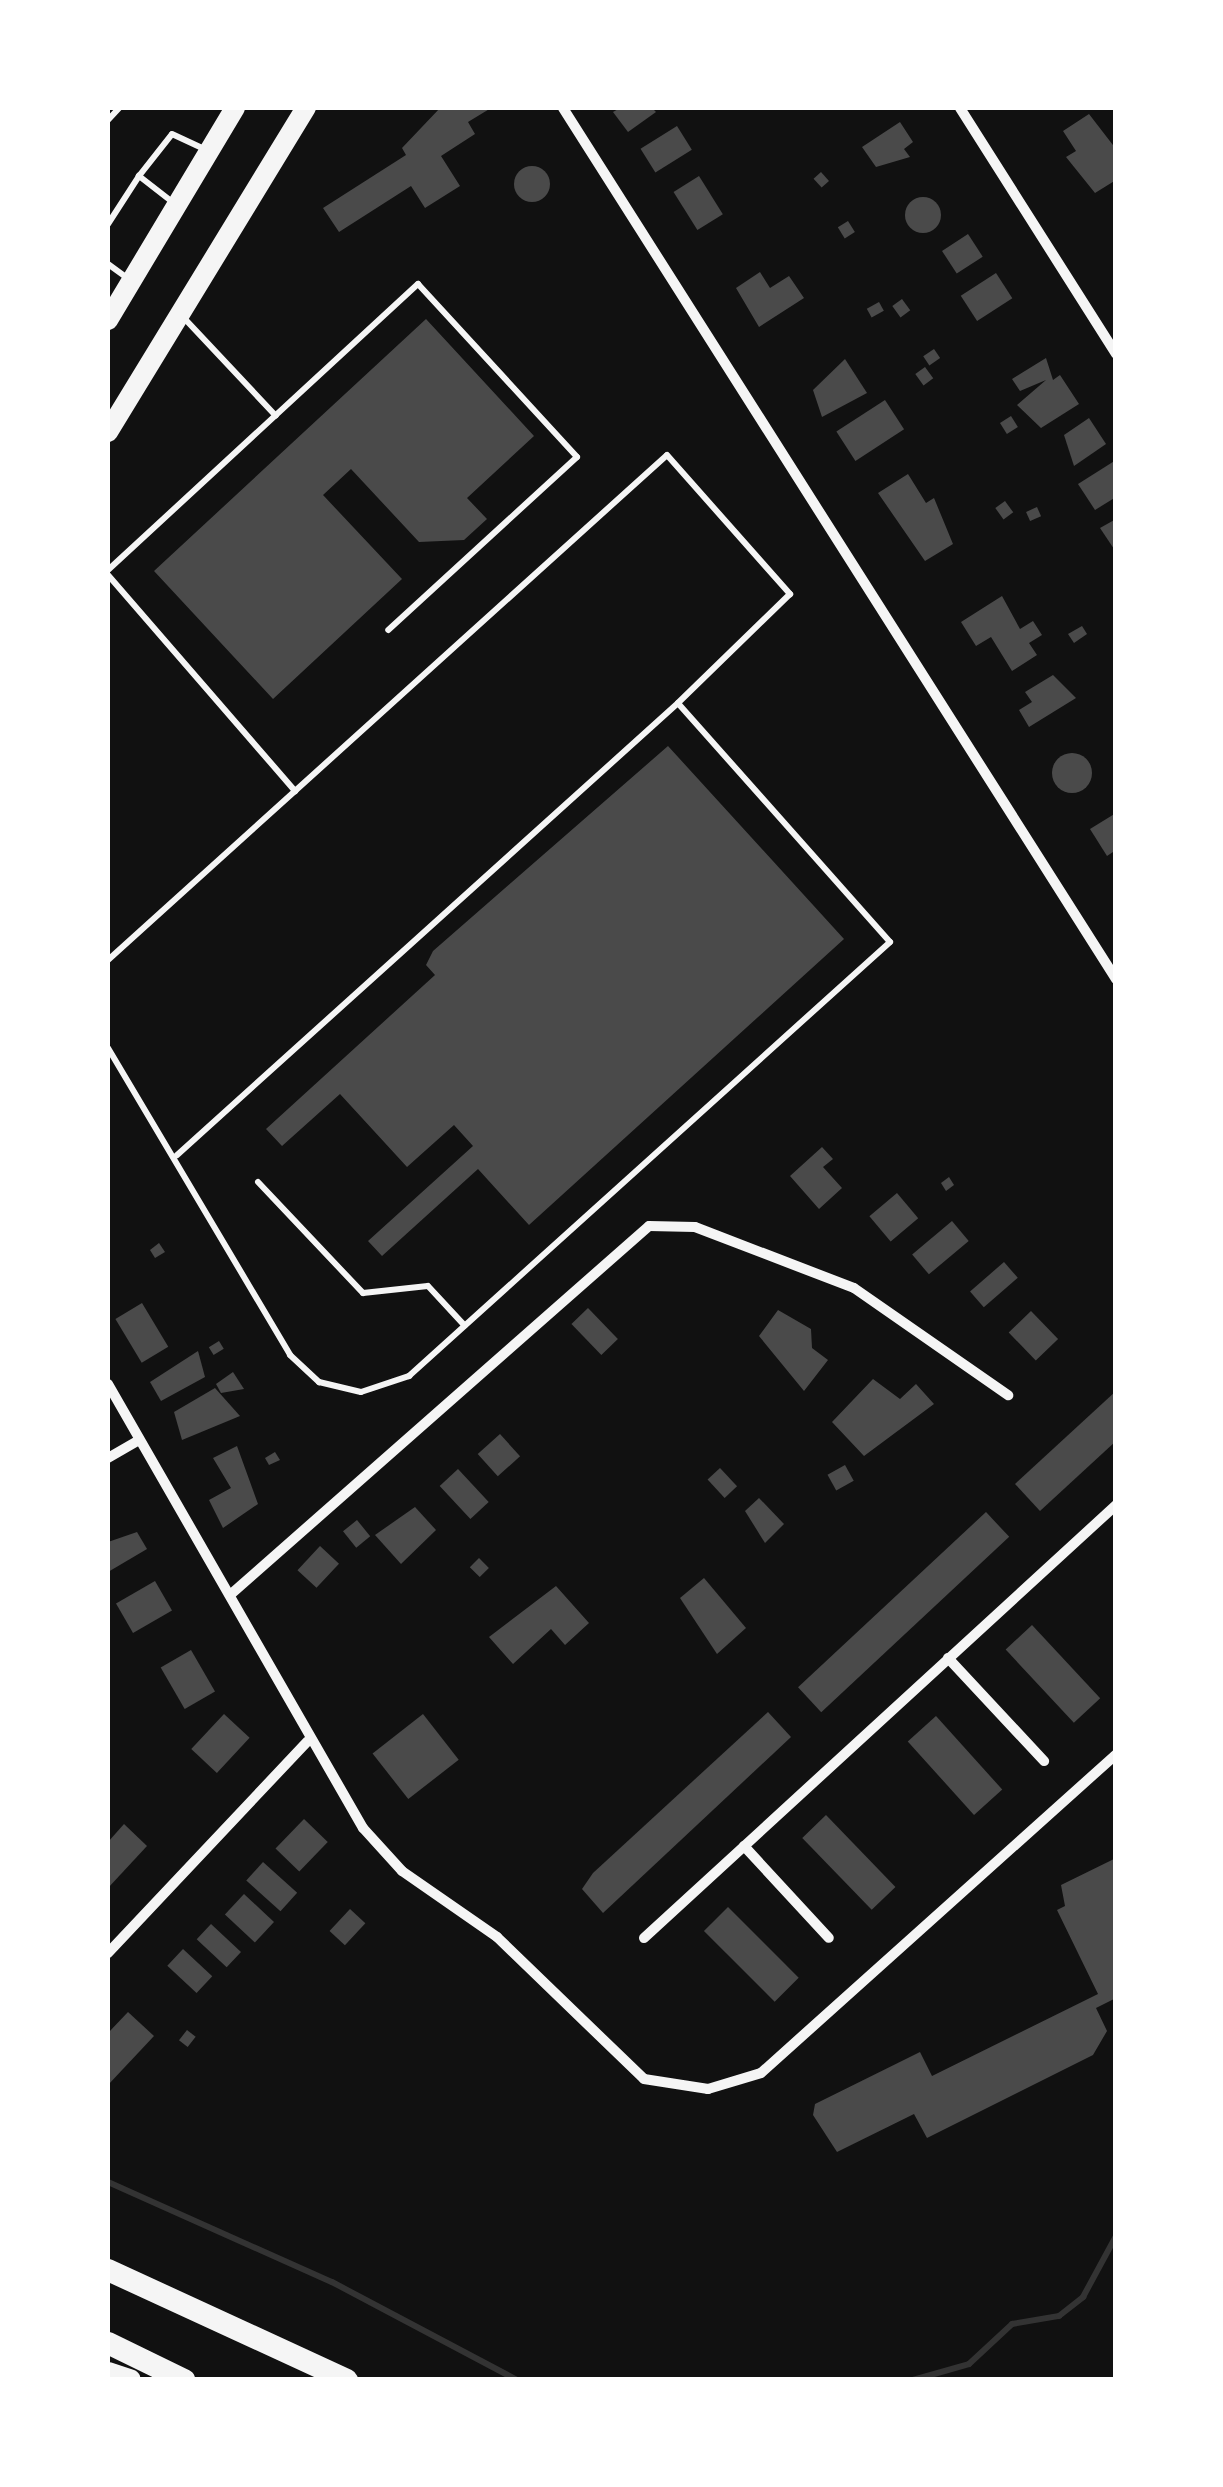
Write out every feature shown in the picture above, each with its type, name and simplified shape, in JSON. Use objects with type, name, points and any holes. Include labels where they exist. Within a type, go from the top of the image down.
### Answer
[{"type":"highway","points":[[108,2268],[347,2380]]},
{"type":"highway","points":[[108,2344],[184,2380]]},
{"type":"highway","points":[[108,2373],[130,2380]]},
{"type":"main road","points":[[108,320],[234,108]]},
{"type":"main road","points":[[108,432],[306,108]]},
{"type":"street","points":[[563,108],[1116,979]]},
{"type":"street","points":[[960,108],[1116,354]]},
{"type":"street","points":[[230,1595],[649,1226],[695,1227],[854,1288],[1008,1395]]},
{"type":"street","points":[[108,1384],[230,1595],[308,1741],[402,1871],[497,1938],[625,2067],[688,2090],[761,2073],[1116,1754]]},
{"type":"street","points":[[108,1458],[139,1440]]},
{"type":"street","points":[[644,1938],[1116,1504]]},
{"type":"street","points":[[948,1658],[1044,1761]]},
{"type":"street","points":[[108,1952],[308,1741]]},
{"type":"street","points":[[744,1846],[828,1938]]},
{"type":"lane","points":[[108,120],[119,108]]},
{"type":"lane","points":[[108,224],[172,134],[208,150]]},
{"type":"lane","points":[[139,176],[176,205]]},
{"type":"lane","points":[[108,264],[131,281]]},
{"type":"lane","points":[[295,791],[108,572],[418,284],[577,456],[388,630]]},
{"type":"lane","points":[[180,314],[276,416]]},
{"type":"lane","points":[[108,960],[667,455],[790,594],[678,704],[177,1155]]},
{"type":"lane","points":[[108,1048],[177,1155],[290,1355],[318,1382],[361,1392],[396,1384],[890,942],[678,704]]},
{"type":"lane","points":[[258,1182],[362,1293],[428,1286],[465,1326]]},
{"type":"building","points":[[440,108],[491,108],[468,122],[475,134],[441,156],[460,186],[425,208],[411,186],[339,232],[323,208],[406,155],[402,148]]},
{"type":"building","points":[[620,108],[652,108],[656,112],[628,132],[613,112]]},
{"type":"building","points":[[1089,114],[1116,149],[1116,180],[1095,193],[1066,157],[1076,151],[1063,131]]},
{"type":"building","points":[[900,122],[913,142],[904,149],[910,157],[876,167],[862,147]]},
{"type":"building","points":[[677,126],[692,150],[655,173],[641,149]]},
{"type":"building","points":[[532,166],[545,171],[550,184],[545,197],[532,202],[519,197],[514,184],[519,171]]},
{"type":"building","points":[[821,172],[829,181],[822,188],[814,179]]},
{"type":"building","points":[[699,176],[723,214],[697,230],[674,192]]},
{"type":"building","points":[[923,197],[936,202],[941,215],[936,228],[923,233],[910,228],[905,215],[910,202]]},
{"type":"building","points":[[848,221],[855,232],[845,238],[838,227]]},
{"type":"building","points":[[968,234],[983,257],[957,274],[942,251]]},
{"type":"building","points":[[760,272],[770,288],[789,276],[804,298],[759,327],[736,288]]},
{"type":"building","points":[[996,273],[1012,298],[977,321],[961,296]]},
{"type":"building","points":[[902,299],[910,310],[901,317],[892,306]]},
{"type":"building","points":[[879,302],[884,311],[872,318],[867,309]]},
{"type":"building","points":[[426,319],[534,436],[467,498],[487,519],[464,540],[419,542],[351,469],[323,495],[402,579],[273,699],[154,571]]},
{"type":"building","points":[[934,349],[940,358],[929,365],[923,356]]},
{"type":"building","points":[[1046,358],[1053,380],[1060,375],[1079,404],[1041,428],[1017,405],[1046,380],[1020,391],[1012,379]]},
{"type":"building","points":[[845,359],[867,393],[822,417],[813,390]]},
{"type":"building","points":[[925,367],[933,378],[924,385],[915,374]]},
{"type":"building","points":[[885,400],[904,429],[855,461],[836,432]]},
{"type":"building","points":[[1011,416],[1018,427],[1007,434],[1000,423]]},
{"type":"building","points":[[1089,418],[1106,444],[1074,466],[1064,435]]},
{"type":"building","points":[[1116,460],[1116,497],[1095,510],[1078,484]]},
{"type":"building","points":[[908,474],[926,503],[934,498],[953,544],[925,561],[878,493]]},
{"type":"building","points":[[1005,501],[1013,512],[1004,519],[995,508]]},
{"type":"building","points":[[1037,507],[1041,516],[1030,521],[1026,512]]},
{"type":"building","points":[[1116,519],[1116,552],[1100,528]]},
{"type":"building","points":[[1002,596],[1020,629],[1033,621],[1042,635],[1029,643],[1037,655],[1012,671],[991,637],[976,646],[961,622]]},
{"type":"building","points":[[1082,626],[1087,634],[1074,643],[1068,634]]},
{"type":"building","points":[[1053,675],[1076,698],[1029,727],[1019,710],[1032,702],[1025,692]]},
{"type":"building","points":[[668,746],[844,939],[529,1225],[478,1169],[382,1256],[368,1241],[473,1146],[454,1125],[407,1167],[340,1094],[282,1146],[266,1129],[435,975],[426,965],[433,951]]},
{"type":"building","points":[[1072,753],[1086,759],[1092,773],[1086,787],[1072,793],[1058,787],[1052,773],[1058,759]]},
{"type":"building","points":[[1116,813],[1116,850],[1107,856],[1090,829]]},
{"type":"building","points":[[822,1147],[833,1159],[823,1167],[842,1188],[819,1209],[790,1176]]},
{"type":"building","points":[[949,1177],[954,1185],[946,1191],[941,1183]]},
{"type":"building","points":[[897,1193],[918,1218],[891,1241],[869,1216]]},
{"type":"building","points":[[952,1221],[969,1241],[929,1274],[912,1254]]},
{"type":"building","points":[[159,1243],[165,1252],[155,1258],[150,1250]]},
{"type":"building","points":[[1004,1262],[1018,1278],[984,1307],[970,1292]]},
{"type":"building","points":[[142,1303],[168,1347],[142,1363],[115,1319]]},
{"type":"building","points":[[588,1308],[618,1339],[601,1355],[571,1324]]},
{"type":"building","points":[[778,1310],[811,1329],[812,1348],[828,1360],[804,1391],[759,1336]]},
{"type":"building","points":[[1031,1311],[1058,1339],[1036,1361],[1009,1333]]},
{"type":"building","points":[[219,1341],[224,1349],[214,1355],[209,1347]]},
{"type":"building","points":[[198,1351],[205,1377],[161,1401],[150,1382]]},
{"type":"building","points":[[233,1372],[244,1389],[221,1393],[216,1384]]},
{"type":"building","points":[[873,1379],[900,1399],[916,1384],[934,1404],[864,1456],[832,1422]]},
{"type":"building","points":[[215,1388],[240,1416],[182,1440],[174,1412]]},
{"type":"building","points":[[1116,1391],[1116,1441],[1040,1511],[1015,1484]]},
{"type":"building","points":[[500,1434],[520,1456],[498,1476],[478,1454]]},
{"type":"building","points":[[237,1446],[258,1504],[223,1528],[209,1500],[231,1488],[213,1458]]},
{"type":"building","points":[[275,1452],[280,1460],[269,1465],[265,1458]]},
{"type":"building","points":[[845,1465],[854,1481],[836,1490],[828,1475]]},
{"type":"building","points":[[720,1468],[737,1486],[725,1498],[708,1480]]},
{"type":"building","points":[[458,1469],[489,1502],[470,1519],[440,1486]]},
{"type":"building","points":[[759,1498],[784,1524],[765,1543],[745,1511]]},
{"type":"building","points":[[415,1507],[436,1530],[401,1564],[375,1535]]},
{"type":"building","points":[[986,1512],[1009,1537],[821,1712],[798,1687]]},
{"type":"building","points":[[357,1520],[370,1536],[356,1548],[343,1531]]},
{"type":"building","points":[[137,1532],[147,1549],[108,1572],[108,1542]]},
{"type":"building","points":[[320,1546],[339,1564],[317,1588],[297,1570]]},
{"type":"building","points":[[479,1558],[489,1568],[480,1577],[470,1567]]},
{"type":"building","points":[[704,1578],[746,1628],[717,1654],[680,1598]]},
{"type":"building","points":[[155,1581],[172,1610],[133,1633],[116,1604]]},
{"type":"building","points":[[556,1586],[589,1623],[565,1645],[551,1629],[513,1664],[489,1637]]},
{"type":"building","points":[[1032,1625],[1100,1698],[1074,1723],[1006,1650]]},
{"type":"building","points":[[191,1650],[215,1692],[185,1709],[161,1668]]},
{"type":"building","points":[[768,1712],[791,1737],[603,1913],[582,1889],[593,1873]]},
{"type":"building","points":[[224,1714],[250,1738],[217,1773],[191,1749]]},
{"type":"building","points":[[423,1714],[459,1760],[408,1799],[373,1753]]},
{"type":"building","points":[[936,1716],[1002,1790],[974,1815],[908,1741]]},
{"type":"building","points":[[826,1815],[895,1887],[872,1910],[802,1838]]},
{"type":"building","points":[[304,1819],[328,1842],[299,1871],[276,1848]]},
{"type":"building","points":[[124,1824],[147,1846],[108,1888],[108,1842]]},
{"type":"building","points":[[1116,1858],[1116,1998],[1096,2008],[1107,2031],[1093,2055],[927,2138],[914,2114],[837,2152],[813,2115],[815,2104],[920,2052],[932,2076],[1098,1994],[1057,1910],[1065,1906],[1061,1885]]},
{"type":"building","points":[[263,1862],[297,1893],[280,1911],[246,1881]]},
{"type":"building","points":[[244,1894],[274,1922],[255,1942],[225,1914]]},
{"type":"building","points":[[728,1907],[799,1978],[775,2002],[704,1931]]},
{"type":"building","points":[[350,1909],[365,1923],[345,1945],[330,1931]]},
{"type":"building","points":[[211,1924],[241,1952],[227,1967],[197,1939]]},
{"type":"building","points":[[183,1949],[212,1976],[197,1993],[167,1966]]},
{"type":"building","points":[[128,2012],[154,2036],[108,2085],[108,2033]]},
{"type":"building","points":[[187,2030],[196,2037],[188,2047],[179,2040]]},
{"type":"waterway","points":[[108,2182],[332,2282],[517,2380]]},
{"type":"waterway","points":[[913,2380],[969,2364],[1012,2324],[1059,2316],[1083,2297],[1116,2236]]}]
